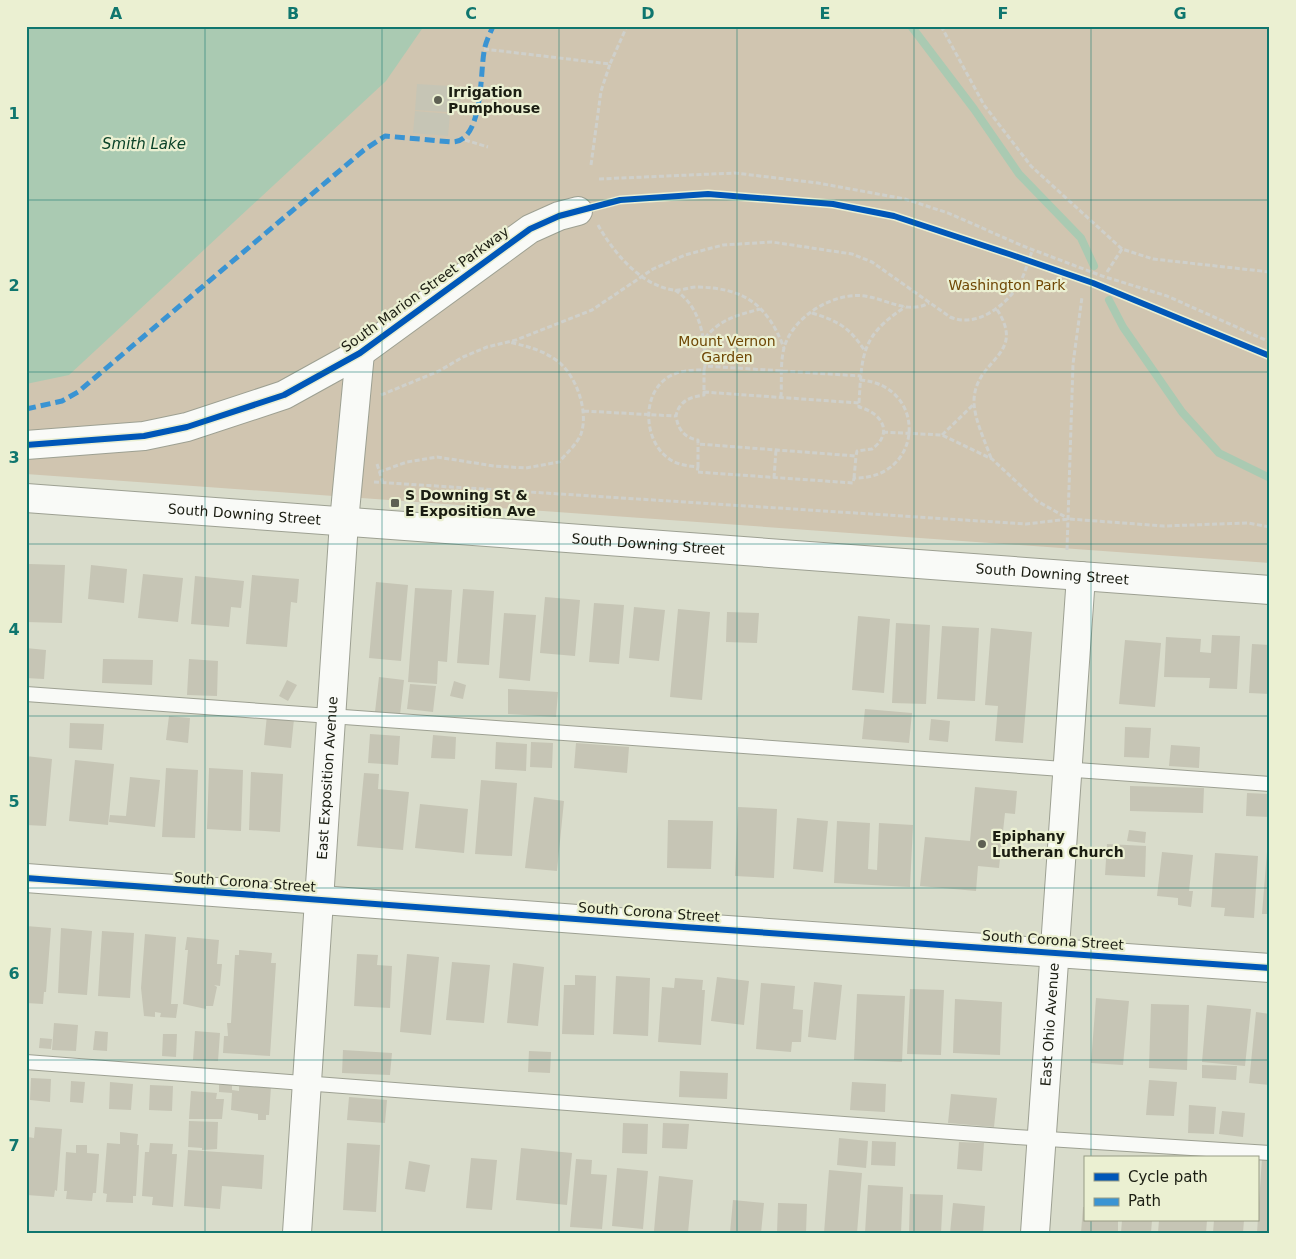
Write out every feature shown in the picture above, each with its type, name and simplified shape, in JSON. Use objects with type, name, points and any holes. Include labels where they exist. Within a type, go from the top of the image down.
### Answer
[{"type":"street","name":"South Marion Street Parkway","points":[[26,444],[144,436],[187,427],[284,394],[360,353],[530,229],[559,216],[583,210]]},
{"type":"street","name":"East Exposition Avenue","points":[[297,1233],[344,522],[360,353]]},
{"type":"street","name":"South Downing Street","points":[[26,498],[1270,590]]},
{"type":"street","name":"East Ohio Avenue","points":[[1035,1233],[1081,576]]},
{"type":"street","name":"South Corona Street","points":[[26,878],[1270,968]]},
{"type":"lane","points":[[26,694],[1068,771],[1270,784]]},
{"type":"lane","points":[[26,1062],[1042,1139],[1270,1153]]},
{"type":"path","points":[[591,165],[601,91],[610,64],[627,26]]},
{"type":"path","points":[[941,26],[984,104],[1031,166],[1122,249],[1153,259],[1270,272]]},
{"type":"path","points":[[484,49],[610,64]]},
{"type":"path","points":[[465,140],[488,147]]},
{"type":"path","points":[[599,179],[735,173],[875,191],[948,213],[1079,268],[1167,296],[1270,342]]},
{"type":"path","points":[[583,210],[609,244],[640,277],[675,290],[686,299],[699,320],[705,339],[704,395],[693,396],[684,401],[676,416],[682,432],[689,438],[698,440],[697,472],[853,483],[857,451],[865,451],[876,446],[883,432],[880,418],[872,410],[859,408],[864,351],[878,327],[905,307]]},
{"type":"path","points":[[379,404],[381,395],[439,371],[463,357],[592,310],[653,269],[685,255],[723,245],[772,242],[852,254],[872,262],[950,317],[965,321],[973,320],[996,308],[1019,285],[1025,260],[1033,249]]},
{"type":"path","points":[[1107,272],[1122,249]]},
{"type":"path","points":[[1025,260],[1036,264]]},
{"type":"path","points":[[675,290],[697,287],[732,290],[749,299],[760,309],[778,332],[784,348],[781,397]]},
{"type":"path","points":[[784,348],[792,333],[811,313],[830,302],[850,297],[868,296],[905,307],[922,306],[929,303]]},
{"type":"path","points":[[1067,553],[1070,519],[1073,364],[1082,297]]},
{"type":"path","points":[[942,435],[974,404],[981,377],[1004,347],[1008,335],[1007,327],[996,308]]},
{"type":"path","points":[[705,339],[714,328],[726,319],[760,309]]},
{"type":"path","points":[[811,313],[844,326],[851,332],[864,351]]},
{"type":"path","points":[[379,472],[407,462],[437,457],[494,466],[526,468],[559,462],[580,435],[584,411],[576,387],[558,361],[531,347],[508,341]]},
{"type":"path","points":[[698,467],[674,462],[662,453],[652,434],[648,415],[654,393],[663,380],[681,372],[704,368],[783,370],[861,376]]},
{"type":"path","points":[[854,478],[878,476],[894,466],[905,451],[910,434],[907,414],[897,397],[883,385],[860,380]]},
{"type":"path","points":[[704,392],[859,403]]},
{"type":"path","points":[[974,404],[992,459]]},
{"type":"path","points":[[584,411],[676,416]]},
{"type":"path","points":[[883,432],[942,435],[992,459],[1037,501],[1070,519]]},
{"type":"path","points":[[698,444],[856,456]]},
{"type":"path","points":[[774,478],[776,450]]},
{"type":"path","points":[[373,455],[382,483]]},
{"type":"path","points":[[373,482],[1026,524],[1070,519],[1164,526],[1248,523],[1270,527]]},
{"type":"green space","name":"Washington Park","points":[[26,26],[1270,26],[1270,563],[26,474]]},
{"type":"water","name":"Smith Lake","points":[[26,26],[424,26],[386,81],[69,375],[26,384]]},
{"type":"building","name":"Irrigation Pumphouse","points":[[417,84],[450,86],[450,89],[461,90],[460,110],[448,110],[448,112],[415,110]]},
{"type":"building","points":[[415,111],[450,114],[448,136],[413,133]]},
{"type":"building","points":[[29,564],[65,565],[62,623],[26,622]]},
{"type":"building","points":[[91,565],[127,569],[124,603],[88,599]]},
{"type":"building","points":[[143,574],[183,578],[178,622],[138,618]]},
{"type":"building","points":[[252,575],[299,579],[297,603],[291,602],[287,647],[246,644]]},
{"type":"building","points":[[195,576],[244,581],[241,608],[231,607],[229,627],[191,624]]},
{"type":"building","points":[[376,582],[408,585],[401,661],[369,658]]},
{"type":"building","points":[[415,588],[452,590],[447,662],[438,661],[437,684],[408,682]]},
{"type":"building","points":[[463,589],[494,591],[489,665],[457,663]]},
{"type":"building","points":[[545,597],[580,600],[575,656],[540,653]]},
{"type":"building","points":[[594,603],[624,605],[619,664],[589,662]]},
{"type":"building","points":[[634,607],[665,610],[659,661],[629,658]]},
{"type":"building","points":[[678,609],[710,612],[702,700],[670,697]]},
{"type":"building","points":[[727,612],[759,613],[757,643],[726,642]]},
{"type":"building","points":[[504,613],[536,615],[530,681],[499,678]]},
{"type":"building","points":[[858,616],[890,619],[884,693],[852,690]]},
{"type":"building","points":[[896,623],[930,625],[926,704],[892,703]]},
{"type":"building","points":[[942,626],[979,628],[975,701],[937,699]]},
{"type":"building","points":[[991,628],[1032,632],[1023,743],[995,741],[998,706],[985,705]]},
{"type":"building","points":[[1212,635],[1240,636],[1237,689],[1209,688],[1210,678],[1164,677],[1166,637],[1201,639],[1200,652],[1211,653]]},
{"type":"building","points":[[1125,640],[1161,643],[1155,707],[1119,704]]},
{"type":"building","points":[[1252,644],[1270,645],[1270,694],[1249,693]]},
{"type":"building","points":[[26,648],[46,650],[44,679],[26,678]]},
{"type":"building","points":[[103,659],[153,660],[152,685],[102,683]]},
{"type":"building","points":[[189,659],[218,661],[217,696],[187,695]]},
{"type":"building","points":[[379,677],[404,680],[400,715],[375,712]]},
{"type":"building","points":[[287,680],[297,685],[288,701],[279,696]]},
{"type":"building","points":[[454,681],[466,685],[463,699],[450,696]]},
{"type":"building","points":[[410,684],[436,686],[433,712],[407,709]]},
{"type":"building","points":[[508,689],[558,692],[556,717],[508,714]]},
{"type":"building","points":[[865,709],[912,713],[909,743],[862,739]]},
{"type":"building","points":[[267,715],[294,719],[291,748],[264,745]]},
{"type":"building","points":[[169,716],[190,718],[188,743],[166,740]]},
{"type":"building","points":[[931,719],[950,721],[948,742],[929,740]]},
{"type":"building","points":[[70,723],[104,724],[102,750],[69,748]]},
{"type":"building","points":[[1125,727],[1151,728],[1149,758],[1124,757]]},
{"type":"building","points":[[370,734],[400,736],[398,765],[368,763]]},
{"type":"building","points":[[433,735],[456,737],[455,759],[431,758]]},
{"type":"building","points":[[496,742],[527,744],[526,771],[495,769]]},
{"type":"building","points":[[531,742],[553,743],[552,768],[530,767]]},
{"type":"building","points":[[576,743],[629,747],[627,773],[574,768]]},
{"type":"building","points":[[1171,745],[1200,747],[1199,768],[1169,766]]},
{"type":"building","points":[[26,756],[52,759],[46,826],[26,825]]},
{"type":"building","points":[[75,760],[114,764],[108,825],[69,821]]},
{"type":"building","points":[[166,768],[198,770],[195,838],[162,837]]},
{"type":"building","points":[[209,768],[243,770],[241,831],[207,829]]},
{"type":"building","points":[[251,772],[283,774],[280,832],[249,830]]},
{"type":"building","points":[[364,773],[379,774],[378,789],[409,792],[403,850],[357,846]]},
{"type":"building","points":[[130,777],[160,780],[155,827],[109,822],[110,815],[126,816]]},
{"type":"building","points":[[481,780],[517,783],[512,856],[475,854]]},
{"type":"building","points":[[1130,786],[1204,788],[1203,813],[1130,811]]},
{"type":"building","points":[[975,787],[1017,791],[1015,814],[1005,813],[999,868],[978,866],[976,891],[920,886],[925,837],[970,841]]},
{"type":"building","points":[[1247,793],[1270,794],[1270,817],[1246,816]]},
{"type":"building","points":[[534,797],[564,801],[557,871],[525,868]]},
{"type":"building","points":[[420,804],[468,809],[464,853],[415,848]]},
{"type":"building","points":[[738,807],[777,809],[774,878],[735,876]]},
{"type":"building","points":[[797,818],[828,821],[823,872],[793,869]]},
{"type":"building","points":[[668,820],[713,821],[711,869],[667,868]]},
{"type":"building","points":[[837,821],[870,823],[868,869],[877,870],[879,823],[913,825],[910,887],[834,883]]},
{"type":"building","points":[[1129,830],[1146,832],[1145,843],[1127,841]]},
{"type":"building","points":[[1268,839],[1270,839],[1270,914],[1262,914]]},
{"type":"building","points":[[1107,844],[1146,846],[1145,877],[1105,875]]},
{"type":"building","points":[[1162,852],[1193,855],[1189,891],[1193,891],[1191,907],[1178,905],[1178,898],[1157,896]]},
{"type":"building","points":[[1215,853],[1258,856],[1254,918],[1224,916],[1225,908],[1211,907]]},
{"type":"building","points":[[26,926],[51,928],[46,992],[44,992],[43,1004],[26,1003]]},
{"type":"building","points":[[61,928],[92,931],[87,995],[58,993]]},
{"type":"building","points":[[102,931],[134,933],[130,998],[98,996]]},
{"type":"building","points":[[145,934],[176,937],[171,1004],[178,1004],[176,1018],[160,1017],[161,1013],[155,1012],[155,1017],[144,1016],[141,988]]},
{"type":"building","points":[[187,937],[219,940],[217,964],[222,964],[220,986],[214,985],[217,987],[213,1006],[206,1006],[206,1009],[183,1004],[188,950],[185,950]]},
{"type":"building","points":[[239,950],[272,953],[271,963],[276,963],[270,1056],[223,1053],[224,1036],[228,1036],[227,1023],[231,1023],[235,955],[239,955]]},
{"type":"building","points":[[357,954],[378,955],[377,965],[392,966],[390,1008],[354,1006]]},
{"type":"building","points":[[407,954],[439,957],[431,1035],[400,1032]]},
{"type":"building","points":[[452,962],[490,965],[484,1023],[446,1020]]},
{"type":"building","points":[[513,963],[544,967],[538,1026],[507,1023]]},
{"type":"building","points":[[575,975],[596,976],[594,1035],[562,1034],[564,985],[575,985]]},
{"type":"building","points":[[616,976],[650,978],[648,1036],[613,1034]]},
{"type":"building","points":[[717,977],[749,981],[744,1025],[711,1021]]},
{"type":"building","points":[[675,978],[703,980],[702,990],[705,990],[701,1045],[658,1042],[662,987],[674,988]]},
{"type":"building","points":[[814,982],[842,985],[836,1040],[808,1037]]},
{"type":"building","points":[[761,983],[795,986],[793,1009],[803,1010],[801,1042],[792,1042],[791,1052],[756,1049]]},
{"type":"building","points":[[910,989],[944,990],[941,1055],[907,1054]]},
{"type":"building","points":[[857,994],[905,996],[902,1062],[854,1060]]},
{"type":"building","points":[[1096,998],[1129,1001],[1123,1065],[1091,1063]]},
{"type":"building","points":[[955,999],[1002,1002],[1000,1055],[953,1053]]},
{"type":"building","points":[[1151,1004],[1189,1005],[1187,1070],[1149,1068]]},
{"type":"building","points":[[1207,1005],[1251,1009],[1245,1066],[1202,1062]]},
{"type":"building","points":[[1256,1012],[1270,1014],[1270,1085],[1249,1083]]},
{"type":"building","points":[[54,1023],[78,1025],[76,1051],[52,1050]]},
{"type":"building","points":[[95,1031],[108,1032],[107,1051],[93,1050]]},
{"type":"building","points":[[195,1031],[220,1033],[218,1061],[193,1060]]},
{"type":"building","points":[[163,1034],[177,1034],[176,1057],[162,1056]]},
{"type":"building","points":[[40,1038],[52,1039],[51,1049],[39,1048]]},
{"type":"building","points":[[343,1050],[392,1053],[390,1075],[342,1073]]},
{"type":"building","points":[[529,1051],[551,1052],[550,1073],[528,1072]]},
{"type":"building","points":[[1202,1065],[1237,1066],[1236,1080],[1202,1078]]},
{"type":"building","points":[[680,1071],[728,1073],[727,1099],[679,1097]]},
{"type":"building","points":[[31,1078],[51,1079],[50,1102],[30,1100]]},
{"type":"building","points":[[1149,1080],[1177,1082],[1174,1116],[1146,1115]]},
{"type":"building","points":[[71,1081],[85,1082],[83,1103],[70,1102]]},
{"type":"building","points":[[110,1082],[133,1084],[131,1110],[109,1109]]},
{"type":"building","points":[[852,1082],[886,1084],[885,1112],[850,1110]]},
{"type":"building","points":[[150,1085],[173,1086],[172,1111],[149,1110]]},
{"type":"building","points":[[219,1085],[232,1085],[232,1090],[239,1091],[239,1085],[271,1087],[269,1115],[266,1115],[266,1120],[258,1120],[258,1114],[231,1110],[232,1093],[219,1092]]},
{"type":"building","points":[[191,1091],[217,1093],[216,1099],[224,1099],[222,1119],[189,1119]]},
{"type":"building","points":[[951,1094],[997,1098],[994,1127],[948,1123]]},
{"type":"building","points":[[349,1097],[387,1100],[385,1123],[347,1120]]},
{"type":"building","points":[[1189,1105],[1216,1107],[1214,1134],[1188,1133]]},
{"type":"building","points":[[1222,1111],[1245,1113],[1243,1137],[1219,1134]]},
{"type":"building","points":[[189,1121],[218,1122],[217,1149],[202,1150],[202,1148],[188,1147]]},
{"type":"building","points":[[623,1123],[648,1124],[647,1154],[622,1153]]},
{"type":"building","points":[[663,1123],[689,1124],[687,1149],[662,1148]]},
{"type":"building","points":[[35,1127],[62,1129],[57,1191],[55,1190],[54,1197],[27,1195],[28,1137],[34,1138]]},
{"type":"building","points":[[120,1132],[138,1134],[136,1196],[133,1196],[133,1203],[106,1202],[107,1194],[103,1193],[107,1143],[120,1144]]},
{"type":"building","points":[[839,1138],[868,1141],[866,1168],[837,1165]]},
{"type":"building","points":[[872,1141],[896,1142],[895,1166],[871,1165]]},
{"type":"building","points":[[959,1142],[984,1143],[982,1171],[957,1169]]},
{"type":"building","points":[[150,1143],[173,1144],[172,1154],[177,1154],[173,1207],[152,1205],[153,1197],[142,1196],[145,1152],[149,1152]]},
{"type":"building","points":[[347,1143],[380,1145],[376,1212],[343,1210]]},
{"type":"building","points":[[76,1145],[87,1145],[87,1153],[99,1154],[96,1193],[93,1193],[92,1201],[66,1199],[67,1191],[64,1191],[66,1152],[76,1153]]},
{"type":"building","points":[[521,1148],[572,1153],[567,1205],[516,1200]]},
{"type":"building","points":[[188,1150],[264,1155],[262,1189],[222,1186],[220,1209],[184,1206]]},
{"type":"building","points":[[471,1158],[497,1160],[492,1210],[466,1208]]},
{"type":"building","points":[[1262,1158],[1270,1158],[1270,1233],[1257,1233]]},
{"type":"building","points":[[576,1159],[592,1160],[591,1174],[607,1175],[602,1229],[570,1227]]},
{"type":"building","points":[[409,1161],[430,1165],[425,1192],[405,1189]]},
{"type":"building","points":[[617,1168],[648,1171],[643,1229],[612,1226]]},
{"type":"building","points":[[829,1170],[862,1173],[857,1233],[824,1233]]},
{"type":"building","points":[[659,1176],[693,1180],[688,1233],[654,1231]]},
{"type":"building","points":[[868,1185],[903,1187],[901,1233],[865,1233]]},
{"type":"building","points":[[910,1194],[943,1195],[941,1233],[909,1233]]},
{"type":"building","points":[[733,1200],[764,1203],[761,1233],[730,1233]]},
{"type":"building","points":[[778,1203],[807,1204],[806,1233],[777,1233]]},
{"type":"building","points":[[953,1203],[985,1206],[983,1233],[950,1233]]},
{"type":"building","points":[[1083,1207],[1084,1222],[1118,1222],[1118,1233],[1081,1233]]},
{"type":"building","points":[[1122,1222],[1152,1222],[1151,1233],[1121,1233]]},
{"type":"building","points":[[1159,1222],[1207,1222],[1206,1233],[1158,1233]]},
{"type":"building","points":[[1214,1222],[1244,1222],[1243,1233],[1213,1233]]},
{"type":"waterway","points":[[911,26],[974,109],[1019,174],[1081,238],[1094,266]]},
{"type":"waterway","points":[[1109,300],[1123,327],[1182,412],[1219,453],[1270,478]]},
{"type":"marked path","points":[[26,409],[62,401],[78,392],[364,150],[385,136],[452,142],[462,139],[470,131],[475,120],[486,42],[493,26]]},
{"type":"cycle path","points":[[26,445],[144,436],[187,427],[284,395],[360,353],[530,229],[559,216],[620,200],[708,194],[833,204],[894,216],[1093,283],[1270,356]]},
{"type":"cycle path","points":[[26,878],[1270,968]]},
{"type":"place","name":"Irrigation Pumphouse","points":[[438,100]]},
{"type":"place","name":"S Downing St & E Exposition Ave","points":[[395,503]]},
{"type":"place","name":"Epiphany Lutheran Church","points":[[982,844]]},
{"type":"park label","name":"Mount Vernon Garden","points":[[727,350]]}]
